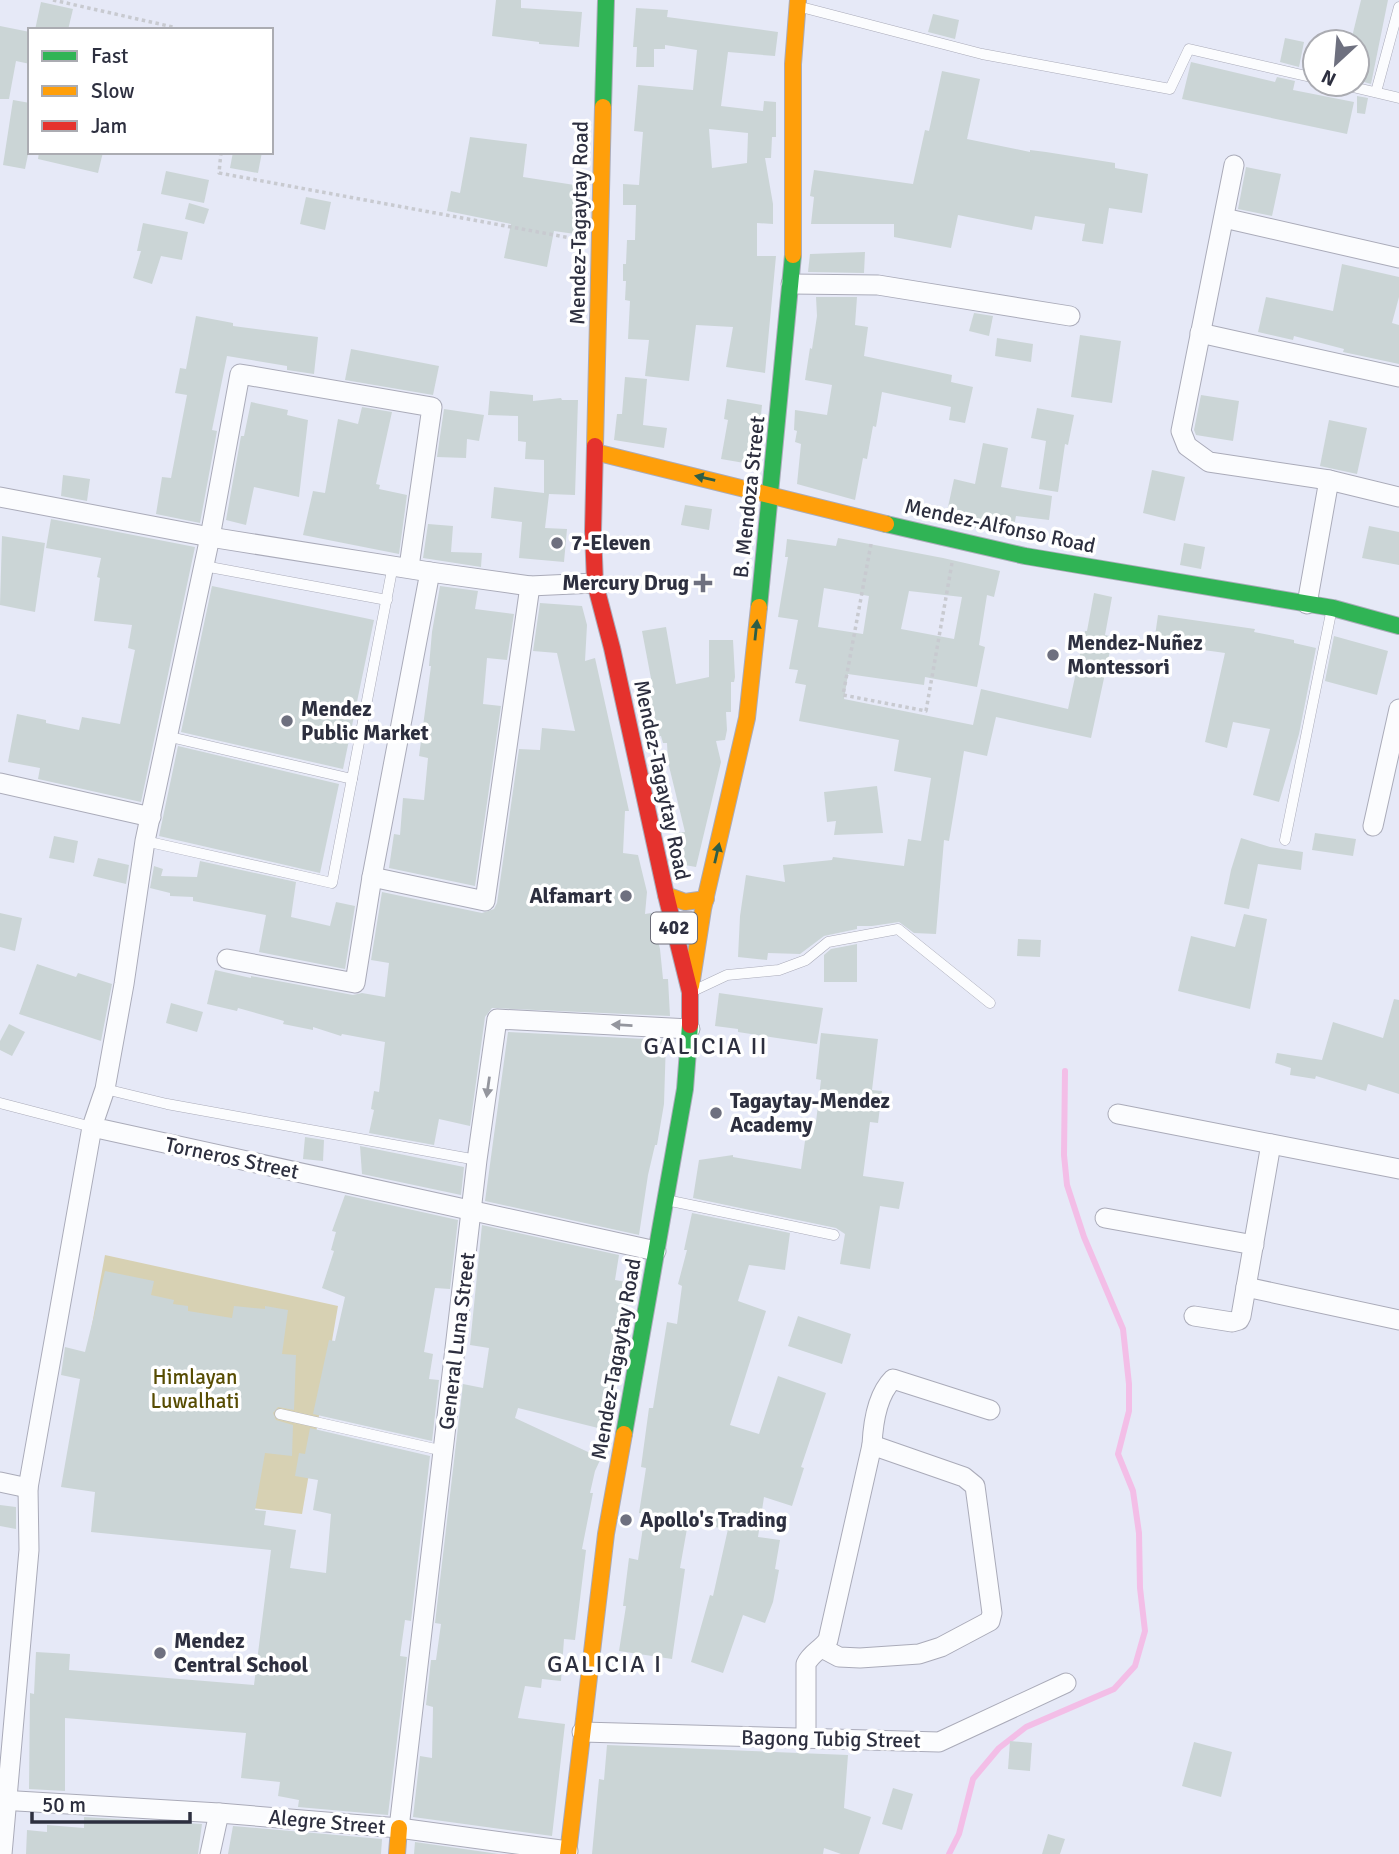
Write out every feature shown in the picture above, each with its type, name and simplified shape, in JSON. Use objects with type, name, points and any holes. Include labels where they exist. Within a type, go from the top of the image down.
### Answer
[{"type":"main road","name":"Mendez-Tagaytay Road","points":[[568,1852],[606,1534],[667,1200],[685,1089],[690,1029],[690,992],[595,583],[593,531],[606,0]]},
{"type":"main road","name":"B. Mendoza Street","points":[[690,992],[697,938],[747,718],[791,284],[793,64],[798,3]]},
{"type":"main road","name":"Mendez-Alfonso Road","points":[[595,452],[1025,556],[1333,608],[1399,626]]},
{"type":"main road","points":[[666,895],[685,902],[706,899]]},
{"type":"main road","name":"General Luna Street","points":[[397,1854],[400,1828]]},
{"type":"street","points":[[1234,165],[1181,432],[1186,446],[1209,462],[1329,480],[1399,497]]},
{"type":"street","points":[[1224,218],[1399,258]]},
{"type":"street","points":[[791,284],[878,285],[1070,316]]},
{"type":"street","points":[[1200,333],[1399,377]]},
{"type":"street","points":[[2,1854],[4,1800],[29,1550],[28,1488],[92,1127],[105,1089],[124,984],[145,841],[210,537],[240,374],[432,407],[401,566]]},
{"type":"street","points":[[1307,604],[1329,480]]},
{"type":"street","points":[[0,496],[210,537],[430,572],[530,586],[595,583]]},
{"type":"street","points":[[227,959],[355,983],[372,877],[430,572]]},
{"type":"street","points":[[372,877],[485,901],[530,586]]},
{"type":"street","points":[[1373,826],[1399,709]]},
{"type":"street","points":[[0,783],[151,817]]},
{"type":"street","name":"General Luna Street","points":[[400,1828],[477,1160],[497,1019],[690,1029]]},
{"type":"street","points":[[1118,1114],[1399,1169]]},
{"type":"street","name":"Torneros Street","points":[[92,1127],[656,1251]]},
{"type":"street","points":[[1194,1316],[1232,1322],[1239,1320],[1271,1144]]},
{"type":"street","points":[[1105,1218],[1254,1245]]},
{"type":"street","points":[[1246,1287],[1399,1320]]},
{"type":"street","points":[[806,1739],[806,1664],[810,1656],[828,1640],[872,1445],[876,1414],[887,1385],[893,1379],[990,1410]]},
{"type":"street","points":[[822,1648],[839,1657],[919,1654],[941,1647],[990,1620],[992,1613],[975,1486],[964,1477],[872,1445]]},
{"type":"street","points":[[0,1482],[28,1488]]},
{"type":"street","name":"Bagong Tubig Street","points":[[582,1732],[939,1742],[1066,1682]]},
{"type":"street","name":"Alegre Street","points":[[4,1800],[219,1813],[400,1828],[568,1852]]},
{"type":"street","points":[[210,1854],[219,1813]]},
{"type":"lane","points":[[798,3],[982,54],[1170,89],[1189,49],[1301,75]]},
{"type":"lane","points":[[1376,92],[1399,7]]},
{"type":"lane","points":[[1371,91],[1399,98]]},
{"type":"lane","points":[[204,566],[387,600]]},
{"type":"lane","points":[[145,841],[332,883],[387,600],[401,566]]},
{"type":"lane","points":[[1285,840],[1333,608]]},
{"type":"lane","points":[[166,736],[352,779]]},
{"type":"lane","points":[[690,992],[727,975],[779,970],[806,960],[828,943],[898,929],[990,1003]]},
{"type":"lane","points":[[105,1089],[167,1104],[477,1160]]},
{"type":"lane","points":[[0,1103],[92,1127]]},
{"type":"lane","points":[[667,1200],[834,1235]]},
{"type":"lane","points":[[280,1414],[444,1451]]},
{"type":"path","points":[[53,0],[173,28]]},
{"type":"path","points":[[221,154],[219,173],[599,243]]},
{"type":"path","points":[[876,522],[843,695],[926,711],[956,540]]},
{"type":"green space","name":"Himlayan Luwalhati","points":[[105,1255],[338,1306],[302,1514],[62,1485]]},
{"type":"building","points":[[496,0],[521,0],[521,8],[582,12],[579,47],[492,36]]},
{"type":"building","points":[[1361,0],[1388,0],[1371,84],[1371,28],[1354,28]]},
{"type":"building","points":[[41,2],[73,9],[68,28],[35,28]]},
{"type":"building","points":[[636,8],[668,10],[667,17],[778,32],[775,56],[728,52],[721,106],[763,111],[764,101],[776,102],[776,137],[772,137],[771,158],[765,158],[773,204],[773,224],[757,223],[757,256],[776,256],[765,373],[726,367],[733,327],[696,325],[689,381],[645,376],[649,340],[628,339],[630,301],[625,300],[623,264],[626,264],[627,240],[635,240],[636,205],[623,205],[623,184],[639,185],[643,132],[634,131],[638,85],[693,90],[697,50],[665,45],[665,49],[654,49],[654,67],[636,67],[637,47],[633,47]],"holes":[[[709,129],[748,133],[747,163],[712,168]]]},
{"type":"building","points":[[933,14],[959,20],[955,39],[928,32]]},
{"type":"building","points":[[0,26],[28,32],[28,64],[16,61],[9,99],[0,99]]},
{"type":"building","points":[[1285,38],[1301,41],[1299,67],[1280,62]]},
{"type":"building","points":[[1191,62],[1275,82],[1277,77],[1295,81],[1293,90],[1301,92],[1301,98],[1334,98],[1354,102],[1347,134],[1182,99]]},
{"type":"building","points":[[942,71],[980,79],[967,139],[1030,152],[1115,163],[1115,168],[1148,174],[1142,213],[1109,208],[1103,244],[1082,241],[1085,224],[1035,216],[1032,230],[958,215],[951,248],[894,237],[894,224],[811,224],[814,197],[810,196],[814,170],[913,184],[925,130],[929,131]]},
{"type":"building","points":[[1357,98],[1368,98],[1365,114],[1357,113]]},
{"type":"building","points":[[13,100],[28,103],[28,154],[25,169],[3,165]]},
{"type":"building","points":[[470,137],[527,144],[523,177],[581,186],[575,234],[554,231],[547,267],[504,258],[511,224],[447,211],[451,191],[460,193]]},
{"type":"building","points":[[39,154],[103,154],[98,173],[38,159]]},
{"type":"building","points":[[233,154],[262,154],[258,173],[230,168]]},
{"type":"building","points":[[1246,167],[1281,174],[1272,216],[1238,209]]},
{"type":"building","points":[[166,171],[209,180],[204,203],[161,194]]},
{"type":"building","points":[[306,197],[331,202],[325,230],[300,224]]},
{"type":"building","points":[[189,203],[209,209],[204,224],[185,219]]},
{"type":"building","points":[[143,223],[188,232],[182,260],[161,256],[152,284],[133,278],[141,251],[137,251]]},
{"type":"building","points":[[865,252],[864,273],[808,272],[810,254]]},
{"type":"building","points":[[1342,264],[1399,277],[1399,297],[1392,323],[1399,325],[1399,364],[1343,352],[1344,349],[1294,336],[1293,340],[1258,332],[1266,297],[1333,311]]},
{"type":"building","points":[[816,297],[857,297],[855,325],[868,327],[864,356],[952,375],[951,382],[973,387],[965,423],[949,420],[951,407],[882,392],[876,427],[873,426],[867,459],[863,458],[855,500],[797,484],[801,444],[795,442],[795,410],[827,415],[832,385],[805,380],[817,316]]},
{"type":"building","points":[[974,313],[993,316],[989,336],[969,331]]},
{"type":"building","points":[[196,316],[233,323],[233,326],[318,337],[314,374],[287,370],[287,366],[227,356],[212,430],[217,431],[200,523],[156,514],[162,477],[171,478],[187,395],[175,393],[180,368],[186,369]]},
{"type":"building","points":[[1080,335],[1121,341],[1112,403],[1071,397]]},
{"type":"building","points":[[997,338],[1033,344],[1031,362],[995,356]]},
{"type":"building","points":[[351,349],[439,366],[433,395],[345,380]]},
{"type":"building","points":[[625,377],[647,379],[643,425],[667,428],[664,448],[614,440],[617,414],[622,414]]},
{"type":"building","points":[[490,391],[533,395],[533,401],[561,398],[578,400],[575,495],[549,494],[545,528],[567,529],[564,562],[519,558],[522,522],[491,518],[494,487],[544,493],[544,460],[525,459],[526,442],[518,441],[518,416],[488,415]]},
{"type":"building","points":[[1201,395],[1239,401],[1233,441],[1196,435],[1194,430]]},
{"type":"building","points":[[727,399],[762,405],[756,465],[721,459],[728,420],[724,419]]},
{"type":"building","points":[[251,402],[288,410],[287,415],[308,420],[299,497],[254,487],[246,525],[226,520],[241,436],[244,436]]},
{"type":"building","points":[[362,407],[392,412],[376,484],[380,485],[379,489],[407,495],[399,554],[303,535],[313,491],[325,493],[338,419],[358,424]]},
{"type":"building","points":[[1037,408],[1074,415],[1068,445],[1065,444],[1058,492],[1039,489],[1046,441],[1031,438]]},
{"type":"building","points":[[444,409],[484,415],[479,441],[467,439],[466,458],[437,457]]},
{"type":"building","points":[[1329,420],[1367,428],[1357,474],[1320,466]]},
{"type":"building","points":[[983,443],[1008,448],[1001,487],[1052,496],[1049,520],[1016,516],[1012,536],[945,521],[954,479],[975,484]]},
{"type":"building","points":[[1152,470],[1185,477],[1175,521],[1143,513]]},
{"type":"building","points":[[63,475],[90,479],[87,501],[61,496]]},
{"type":"building","points":[[685,505],[712,509],[709,530],[681,525]]},
{"type":"building","points":[[51,519],[195,547],[141,802],[38,779],[40,768],[8,762],[17,714],[79,730],[82,717],[120,724],[135,650],[128,648],[132,625],[94,621],[101,558],[46,548]]},
{"type":"building","points":[[428,524],[453,526],[451,552],[482,553],[481,567],[423,558]]},
{"type":"building","points":[[1369,526],[1399,532],[1399,565],[1362,558]]},
{"type":"building","points":[[2,536],[45,543],[35,612],[0,605]]},
{"type":"building","points":[[838,538],[1000,571],[994,597],[987,595],[979,645],[985,647],[977,687],[925,677],[924,685],[848,674],[844,699],[973,725],[981,689],[1068,709],[1094,593],[1112,597],[1105,635],[1113,637],[1091,738],[996,717],[987,756],[964,751],[949,841],[944,840],[936,934],[914,933],[899,922],[857,926],[857,929],[824,936],[800,954],[768,953],[767,960],[738,957],[746,875],[785,882],[783,865],[832,860],[833,857],[904,866],[908,839],[921,841],[931,778],[894,771],[899,740],[799,721],[806,685],[795,683],[798,670],[789,669],[798,620],[778,617],[788,557],[785,557],[787,539],[836,546]],"holes":[[[824,588],[869,596],[863,634],[818,627]],[[909,591],[962,597],[954,639],[901,629]]]},
{"type":"building","points":[[1184,543],[1205,547],[1201,569],[1180,565]]},
{"type":"building","points":[[212,586],[374,620],[343,769],[181,732]]},
{"type":"building","points":[[440,586],[478,591],[475,609],[514,614],[507,660],[487,658],[483,704],[501,706],[475,886],[389,868],[394,834],[400,835],[403,798],[424,800],[428,758],[419,756],[431,666],[432,632]]},
{"type":"building","points":[[540,603],[582,606],[587,625],[585,661],[595,658],[629,811],[625,811],[623,853],[638,855],[647,892],[645,914],[651,913],[660,949],[663,979],[668,979],[670,1016],[492,1008],[485,1017],[470,1126],[439,1119],[434,1145],[369,1133],[374,1110],[371,1109],[374,1091],[379,1092],[385,1042],[342,1034],[341,1036],[313,1027],[313,1030],[283,1024],[284,1021],[238,1008],[237,1011],[207,1004],[215,970],[353,995],[362,993],[385,997],[389,963],[371,960],[382,892],[482,913],[494,909],[519,749],[540,750],[542,728],[575,731],[557,653],[533,651]]},
{"type":"building","points":[[1158,615],[1255,629],[1254,632],[1294,640],[1294,643],[1316,648],[1299,734],[1279,802],[1253,795],[1270,729],[1233,722],[1227,748],[1205,742],[1225,653],[1154,643]]},
{"type":"building","points":[[666,627],[676,684],[709,677],[709,640],[733,640],[735,677],[734,682],[731,682],[731,712],[726,712],[725,740],[716,741],[721,762],[696,867],[679,864],[676,833],[685,832],[668,762],[667,743],[663,743],[661,736],[658,736],[649,690],[653,689],[642,631]]},
{"type":"building","points":[[1334,636],[1388,651],[1377,695],[1325,681]]},
{"type":"building","points":[[178,746],[339,784],[320,873],[159,836]]},
{"type":"building","points":[[877,786],[883,833],[834,835],[836,821],[827,822],[824,792]]},
{"type":"building","points":[[1315,833],[1356,839],[1353,856],[1312,850]]},
{"type":"building","points":[[54,836],[78,841],[74,863],[49,858]]},
{"type":"building","points":[[1241,838],[1270,847],[1303,852],[1301,870],[1258,864],[1249,909],[1224,904]]},
{"type":"building","points":[[98,858],[129,865],[126,884],[93,876]]},
{"type":"building","points":[[200,861],[296,882],[291,917],[330,926],[336,902],[355,906],[345,969],[259,952],[266,915],[193,901],[193,897],[170,896],[170,893],[150,888],[154,866],[163,869],[161,876],[197,877]]},
{"type":"building","points":[[0,913],[22,918],[15,951],[0,947]]},
{"type":"building","points":[[1244,914],[1267,919],[1250,1009],[1178,991],[1191,936],[1235,947]]},
{"type":"building","points":[[1018,939],[1041,940],[1040,957],[1017,956]]},
{"type":"building","points":[[857,944],[857,982],[824,982],[824,955],[831,949]]},
{"type":"building","points":[[37,964],[76,977],[78,973],[112,984],[101,1041],[19,1014]]},
{"type":"building","points":[[719,993],[823,1008],[817,1044],[715,1026]]},
{"type":"building","points":[[1394,999],[1399,1000],[1399,1094],[1368,1084],[1366,1091],[1316,1076],[1315,1079],[1290,1075],[1291,1068],[1275,1063],[1277,1053],[1322,1060],[1333,1022],[1383,1038]]},
{"type":"building","points":[[171,1003],[203,1012],[197,1032],[166,1023]]},
{"type":"building","points":[[9,1024],[25,1032],[12,1056],[0,1050],[0,1041]]},
{"type":"building","points":[[508,1032],[666,1040],[664,1104],[657,1145],[648,1175],[639,1235],[485,1201]]},
{"type":"building","points":[[821,1033],[878,1039],[872,1090],[882,1091],[878,1123],[870,1122],[863,1176],[904,1182],[899,1209],[880,1206],[870,1269],[840,1264],[845,1234],[836,1228],[693,1198],[699,1160],[733,1155],[801,1169],[808,1120],[816,1122],[821,1080],[816,1079]]},
{"type":"building","points":[[305,1137],[324,1140],[323,1161],[303,1159]]},
{"type":"building","points":[[360,1146],[464,1167],[461,1195],[362,1174]]},
{"type":"building","points":[[345,1195],[458,1220],[450,1289],[435,1288],[424,1352],[433,1354],[429,1379],[439,1380],[432,1441],[313,1414],[329,1340],[335,1341],[345,1297],[322,1288],[334,1251],[331,1250],[336,1232],[332,1231]]},
{"type":"building","points":[[692,1213],[790,1233],[785,1270],[749,1265],[738,1301],[766,1311],[730,1425],[759,1434],[778,1376],[826,1393],[801,1467],[804,1468],[792,1506],[764,1497],[758,1537],[780,1540],[775,1569],[779,1570],[773,1602],[765,1623],[743,1615],[723,1673],[691,1662],[710,1595],[713,1596],[728,1529],[688,1523],[680,1568],[685,1569],[672,1659],[619,1651],[626,1606],[623,1606],[629,1558],[638,1560],[645,1514],[639,1513],[646,1468],[641,1467],[649,1408],[653,1408],[667,1322],[677,1324],[682,1286],[678,1284],[687,1250],[684,1250]]},
{"type":"building","points":[[482,1225],[619,1255],[615,1280],[632,1283],[626,1313],[619,1311],[608,1362],[614,1363],[608,1390],[613,1392],[606,1430],[518,1408],[515,1418],[601,1458],[590,1493],[593,1493],[582,1549],[586,1550],[575,1640],[564,1639],[561,1681],[542,1679],[541,1688],[525,1686],[518,1718],[565,1724],[552,1836],[413,1817],[420,1756],[432,1758],[433,1707],[426,1705],[431,1660],[436,1660],[441,1624],[435,1623],[463,1384],[483,1388],[489,1348],[470,1345]]},
{"type":"building","points":[[105,1271],[154,1281],[151,1295],[174,1300],[173,1304],[188,1306],[188,1311],[232,1318],[234,1306],[265,1309],[265,1306],[288,1310],[282,1354],[296,1355],[294,1410],[278,1407],[273,1413],[276,1420],[293,1425],[292,1456],[265,1453],[255,1510],[266,1511],[264,1525],[296,1530],[290,1568],[326,1573],[331,1514],[313,1510],[318,1480],[295,1476],[299,1453],[305,1454],[310,1428],[430,1456],[411,1621],[405,1620],[400,1656],[407,1657],[388,1815],[298,1807],[299,1800],[278,1796],[280,1782],[241,1778],[246,1733],[65,1718],[65,1791],[29,1789],[30,1693],[34,1694],[36,1652],[70,1654],[69,1670],[254,1685],[271,1550],[91,1532],[95,1492],[61,1487],[80,1379],[61,1375],[65,1347],[85,1352]]},
{"type":"building","points":[[798,1316],[851,1334],[842,1364],[788,1346]]},
{"type":"building","points":[[0,1505],[16,1507],[16,1529],[0,1526]]},
{"type":"building","points":[[1010,1741],[1032,1743],[1030,1771],[1008,1769]]},
{"type":"building","points":[[1194,1742],[1232,1752],[1221,1797],[1182,1786]]},
{"type":"building","points":[[607,1745],[848,1755],[844,1808],[871,1817],[859,1854],[841,1854],[824,1848],[823,1854],[592,1854],[599,1779],[604,1780]]},
{"type":"building","points":[[893,1788],[913,1794],[902,1830],[882,1824]]},
{"type":"building","points":[[84,1817],[202,1824],[198,1854],[26,1854],[27,1830],[47,1832],[47,1825],[84,1828]]},
{"type":"building","points":[[233,1826],[382,1839],[381,1854],[228,1854]]},
{"type":"building","points":[[1048,1834],[1065,1839],[1060,1854],[1042,1854]]},
{"type":"building","points":[[415,1842],[499,1854],[414,1854]]},
{"type":"waterway","points":[[949,1854],[959,1834],[973,1779],[999,1748],[1026,1727],[1114,1689],[1135,1666],[1145,1631],[1140,1588],[1139,1533],[1133,1491],[1118,1454],[1129,1411],[1123,1329],[1084,1237],[1067,1185],[1064,1155],[1065,1071]]},
{"type":"traffic: fast","points":[[603,107],[606,0]]},
{"type":"traffic: fast","points":[[759,607],[793,255]]},
{"type":"traffic: fast","points":[[886,524],[1025,556],[1333,608],[1399,626]]},
{"type":"traffic: fast","points":[[624,1434],[685,1089],[690,1025]]},
{"type":"traffic: slow","points":[[793,255],[793,64],[798,0]]},
{"type":"traffic: slow","points":[[595,446],[603,107]]},
{"type":"traffic: slow","points":[[595,452],[886,524]]},
{"type":"traffic: slow","points":[[691,986],[703,909],[747,718],[759,607]]},
{"type":"traffic: slow","points":[[666,895],[685,902],[706,899]]},
{"type":"traffic: slow","points":[[568,1854],[606,1534],[624,1434]]},
{"type":"traffic: slow","points":[[397,1854],[399,1828]]},
{"type":"traffic: jam","points":[[595,446],[595,583],[690,992],[690,1025]]},
{"type":"place","name":"7-Eleven","points":[[557,543]]},
{"type":"place","name":"Mercury Drug","points":[[703,583]]},
{"type":"place","name":"Mendez-Nuñez Montessori","points":[[1053,655]]},
{"type":"place","name":"Mendez Public Market","points":[[287,721]]},
{"type":"place","name":"Alfamart","points":[[626,896]]},
{"type":"place","name":"Tagaytay-Mendez Academy","points":[[716,1113]]},
{"type":"place","name":"Apollo's Trading","points":[[626,1520]]},
{"type":"place","name":"Mendez Central School","points":[[160,1653]]},
{"type":"district","name":"GALICIA II","points":[[706,1046]]},
{"type":"district","name":"GALICIA I","points":[[605,1664]]}]
